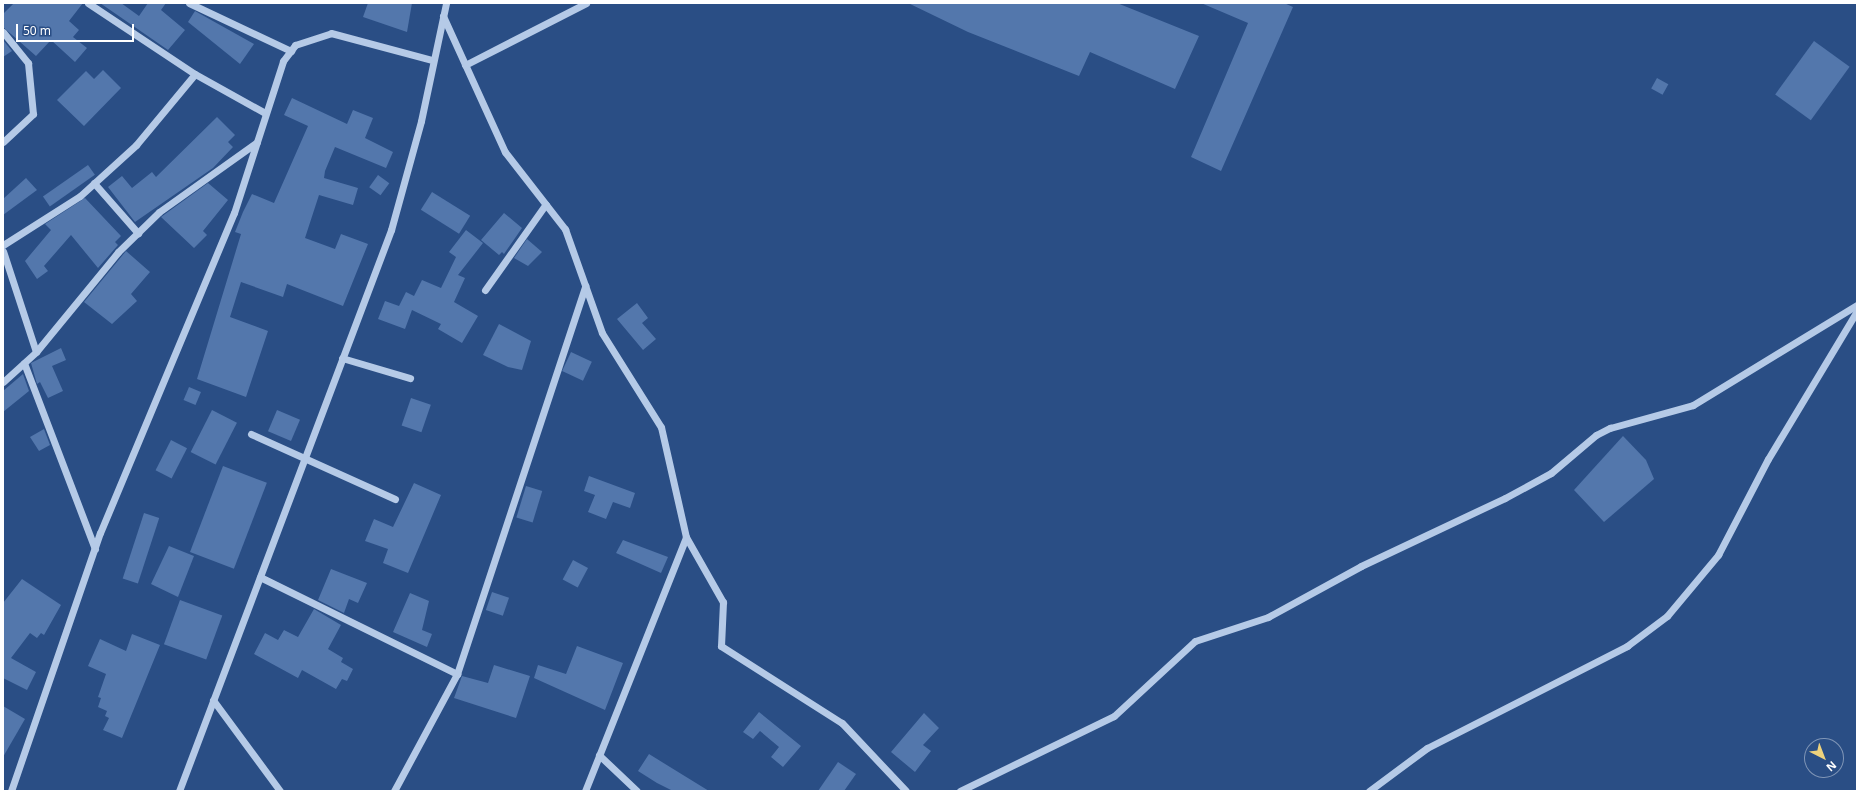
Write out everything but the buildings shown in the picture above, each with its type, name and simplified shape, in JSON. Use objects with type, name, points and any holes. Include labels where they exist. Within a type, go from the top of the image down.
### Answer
[{"type":"street","points":[[189,3],[291,50]]},
{"type":"street","points":[[179,791],[391,230],[421,121],[432,60],[446,3]]},
{"type":"street","points":[[465,65],[586,3]]},
{"type":"street","points":[[88,4],[195,74],[265,113]]},
{"type":"street","points":[[443,16],[505,152],[565,229],[602,333],[661,427],[686,536],[723,602],[721,646],[842,723],[906,791]]},
{"type":"street","points":[[3,32],[28,63],[33,114],[3,142]]},
{"type":"street","points":[[11,791],[95,549],[234,213],[283,61],[296,45],[330,33],[432,60]]},
{"type":"street","points":[[3,245],[94,183],[136,146],[195,74]]},
{"type":"street","points":[[3,382],[36,352],[138,233],[159,212],[257,142]]},
{"type":"street","points":[[94,183],[138,233]]},
{"type":"street","points":[[485,290],[546,204]]},
{"type":"street","points":[[3,251],[23,304],[36,352]]},
{"type":"street","points":[[394,791],[458,674],[585,286]]},
{"type":"street","points":[[960,791],[1114,716],[1195,642],[1268,617],[1360,566],[1492,505],[1551,473],[1596,435],[1610,428],[1693,405],[1857,305]]},
{"type":"street","points":[[1369,791],[1427,748],[1627,646],[1667,616],[1718,556],[1768,459],[1857,311]]},
{"type":"street","points":[[342,358],[410,378]]},
{"type":"street","points":[[24,363],[95,549]]},
{"type":"street","points":[[251,434],[305,456],[396,499]]},
{"type":"street","points":[[586,791],[686,536]]},
{"type":"street","points":[[260,577],[458,674]]},
{"type":"street","points":[[214,700],[280,791]]},
{"type":"street","points":[[599,755],[637,791]]}]
